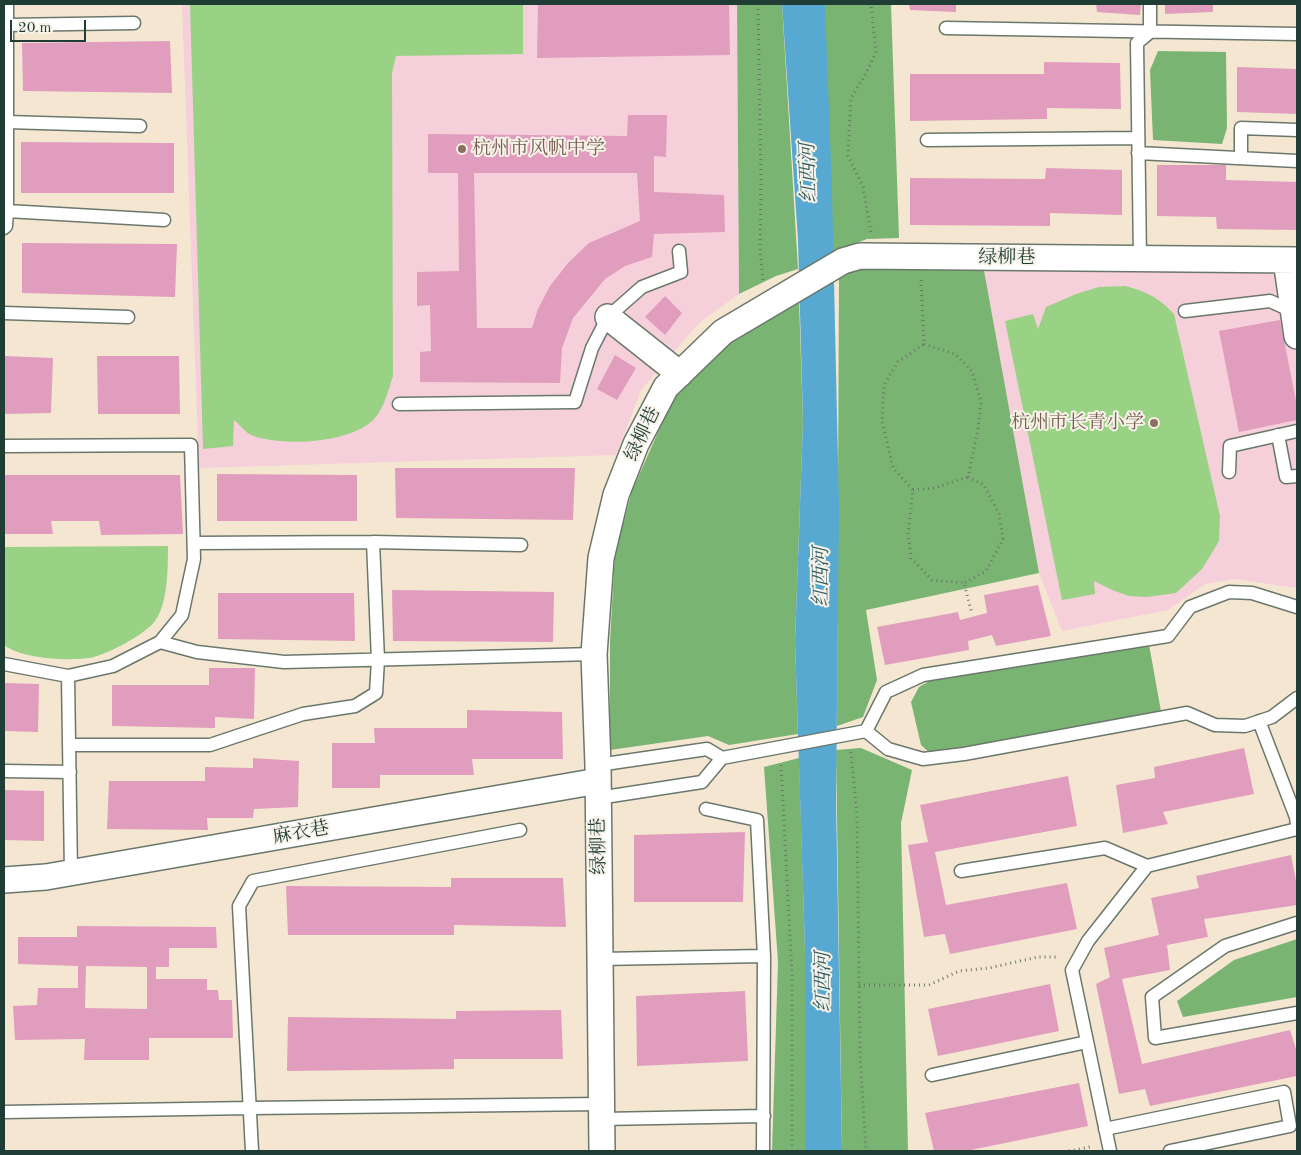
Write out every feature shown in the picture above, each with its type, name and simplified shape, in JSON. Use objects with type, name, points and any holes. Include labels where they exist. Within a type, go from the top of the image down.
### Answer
[{"type":"street","name":"绿柳巷","points":[[602,1151],[598,781],[594,654],[600,558],[616,495],[636,444],[666,387],[723,332],[843,261],[860,256],[1291,260]]},
{"type":"street","points":[[1291,260],[1292,311],[1297,336]]},
{"type":"street","points":[[608,317],[680,374]]},
{"type":"street","name":"麻衣巷","points":[[4,880],[71,873],[598,781]]},
{"type":"lane","points":[[1140,259],[1137,43],[1150,32],[1150,4]]},
{"type":"lane","points":[[4,228],[6,226],[5,150],[7,122],[6,6]]},
{"type":"lane","points":[[7,25],[134,24]]},
{"type":"lane","points":[[946,28],[1297,34]]},
{"type":"lane","points":[[7,122],[140,126]]},
{"type":"lane","points":[[1241,158],[1241,128],[1297,130]]},
{"type":"lane","points":[[927,140],[1138,138]]},
{"type":"lane","points":[[1138,153],[1297,161]]},
{"type":"lane","points":[[6,211],[164,220]]},
{"type":"lane","points":[[399,404],[575,402],[592,348],[608,317],[642,287],[681,272],[679,251]]},
{"type":"lane","points":[[1184,311],[1270,301],[1292,311]]},
{"type":"lane","points":[[4,313],[128,317]]},
{"type":"lane","points":[[1229,472],[1230,446],[1297,431]]},
{"type":"lane","points":[[1278,436],[1286,477],[1297,476]]},
{"type":"lane","points":[[4,446],[192,445],[194,543],[194,559],[182,615],[160,642],[113,666],[68,676],[4,664]]},
{"type":"lane","points":[[194,543],[373,542],[521,545]]},
{"type":"lane","points":[[69,746],[210,746],[303,714],[356,706],[376,693],[378,660],[373,542]]},
{"type":"lane","points":[[866,732],[886,692],[923,675],[1168,636],[1190,607],[1229,592],[1252,593],[1297,607]]},
{"type":"lane","points":[[160,642],[197,652],[284,662],[594,654]]},
{"type":"lane","points":[[68,676],[71,873]]},
{"type":"lane","points":[[598,781],[702,782],[722,758],[866,732],[888,749],[923,760],[1187,713],[1215,725],[1245,726],[1272,717],[1297,698]]},
{"type":"lane","points":[[1259,721],[1296,817],[1297,825]]},
{"type":"lane","points":[[598,781],[707,749],[722,758]]},
{"type":"lane","points":[[4,771],[70,772]]},
{"type":"lane","points":[[706,809],[757,820],[764,956],[763,1151]]},
{"type":"lane","points":[[960,871],[1105,848],[1147,866],[1297,829]]},
{"type":"lane","points":[[252,1151],[239,906],[253,881],[520,830]]},
{"type":"lane","points":[[1110,1151],[1072,970],[1088,941],[1147,866]]},
{"type":"lane","points":[[1297,923],[1226,946],[1152,997],[1156,1038],[1297,1013]]},
{"type":"lane","points":[[600,959],[764,956]]},
{"type":"lane","points":[[932,1075],[1087,1042]]},
{"type":"lane","points":[[1105,1129],[1284,1092],[1290,1126],[1170,1151]]},
{"type":"lane","points":[[4,1112],[250,1108],[764,1116]]},
{"type":"path","points":[[758,4],[761,181],[760,250],[775,300]]},
{"type":"path","points":[[871,4],[876,52],[851,98],[848,156],[863,187],[875,255]]},
{"type":"path","points":[[920,257],[924,344]]},
{"type":"path","points":[[924,344],[955,354],[972,371],[981,402],[978,429],[968,478]]},
{"type":"path","points":[[913,490],[934,488],[968,478],[984,485],[999,514],[1003,539],[986,571],[964,583],[932,580],[911,558],[908,534],[913,490],[893,468],[882,421],[884,385],[898,362],[924,344]]},
{"type":"path","points":[[964,583],[972,614]]},
{"type":"path","points":[[845,736],[857,816],[860,1056],[866,1151]]},
{"type":"path","points":[[786,746],[792,974],[792,1151]]},
{"type":"path","points":[[859,986],[929,986],[959,971],[989,968],[1038,957],[1078,958]]},
{"type":"shaded area","name":"杭州市风帆中学","points":[[182,4],[737,4],[739,294],[699,323],[641,390],[616,455],[199,468]]},
{"type":"shaded area","name":"杭州市长青小学","points":[[983,265],[1297,272],[1297,588],[1235,579],[1205,584],[1168,610],[1062,631],[1039,573]]},
{"type":"green space","points":[[190,4],[523,4],[523,54],[396,56],[392,73],[393,376],[386,398],[375,418],[364,427],[350,433],[316,441],[280,441],[251,435],[234,420],[233,446],[203,449]]},
{"type":"green space","points":[[737,4],[782,4],[798,269],[776,276],[739,294]]},
{"type":"green space","points":[[824,4],[891,4],[899,238],[867,239],[833,252]]},
{"type":"green space","points":[[1158,51],[1226,52],[1227,128],[1222,144],[1153,140],[1150,70]]},
{"type":"green space","points":[[847,263],[983,265],[1039,573],[866,610],[877,680],[863,717],[837,726],[839,273]]},
{"type":"green space","points":[[1125,286],[1152,296],[1163,303],[1174,314],[1220,516],[1219,541],[1202,569],[1176,593],[1147,597],[1129,596],[1094,581],[1095,594],[1062,600],[1005,321],[1033,314],[1038,329],[1046,307],[1076,294],[1099,287]]},
{"type":"green space","points":[[799,300],[803,421],[795,642],[798,734],[729,745],[708,736],[610,750],[610,642],[615,553],[632,491],[675,394],[728,345]]},
{"type":"green space","points":[[168,546],[168,564],[163,605],[155,621],[125,644],[96,656],[80,659],[33,656],[12,650],[4,645],[4,547]]},
{"type":"green space","points":[[1148,639],[1162,717],[935,758],[921,745],[911,702],[919,687],[944,672]]},
{"type":"green space","points":[[861,748],[912,770],[901,823],[908,1151],[842,1151],[836,750]]},
{"type":"green space","points":[[799,758],[805,950],[805,1151],[772,1151],[778,962],[764,767]]},
{"type":"green space","points":[[1297,939],[1297,997],[1183,1017],[1177,1001],[1234,960]]},
{"type":"water","name":"红西河","points":[[782,4],[825,4],[832,191],[839,506],[836,799],[842,1151],[805,1151],[805,950],[795,642],[803,421],[798,240]]},
{"type":"building","points":[[538,4],[729,4],[730,55],[537,58]]},
{"type":"building","points":[[909,4],[956,4],[956,12],[910,10]]},
{"type":"building","points":[[1096,4],[1141,4],[1140,15],[1097,12]]},
{"type":"building","points":[[1165,4],[1213,4],[1213,12],[1165,14]]},
{"type":"building","points":[[170,41],[172,93],[23,91],[22,43]]},
{"type":"building","points":[[1044,62],[1120,63],[1121,109],[1047,108],[1047,119],[910,121],[910,74],[1044,74]]},
{"type":"building","points":[[1237,67],[1297,69],[1297,114],[1237,112]]},
{"type":"building","points":[[628,115],[667,115],[666,157],[654,156],[654,192],[724,195],[725,232],[654,234],[652,257],[625,266],[605,279],[573,318],[562,348],[560,383],[420,382],[420,352],[431,351],[430,305],[417,306],[417,272],[459,271],[458,173],[428,173],[428,134],[627,136]],"holes":[[[474,173],[637,173],[640,221],[589,243],[568,263],[550,286],[538,309],[532,328],[477,328]]]},
{"type":"building","points":[[21,142],[174,143],[174,193],[21,193]]},
{"type":"building","points":[[1157,165],[1226,165],[1226,180],[1297,182],[1297,230],[1217,229],[1216,217],[1157,216]]},
{"type":"building","points":[[1046,168],[1122,170],[1122,215],[1050,213],[1050,226],[910,225],[910,178],[1045,179]]},
{"type":"building","points":[[22,243],[177,244],[175,297],[22,293]]},
{"type":"building","points":[[665,296],[682,313],[665,335],[645,317]]},
{"type":"building","points":[[1280,320],[1297,406],[1297,420],[1239,432],[1219,331]]},
{"type":"building","points":[[615,355],[636,368],[617,400],[597,389]]},
{"type":"building","points":[[4,356],[53,358],[51,413],[4,414]]},
{"type":"building","points":[[97,356],[179,356],[180,414],[98,414]]},
{"type":"building","points":[[395,468],[575,468],[573,520],[396,518]]},
{"type":"building","points":[[217,474],[357,475],[357,521],[217,521]]},
{"type":"building","points":[[4,475],[180,475],[183,534],[101,535],[99,521],[51,521],[53,534],[4,534]]},
{"type":"building","points":[[1038,585],[1051,636],[996,646],[992,635],[968,641],[969,650],[885,665],[877,627],[958,612],[960,620],[987,613],[984,595]]},
{"type":"building","points":[[392,590],[554,592],[553,642],[393,641]]},
{"type":"building","points":[[218,593],[354,593],[355,641],[218,639]]},
{"type":"building","points":[[209,668],[255,668],[254,719],[215,717],[215,728],[112,726],[112,685],[209,685]]},
{"type":"building","points":[[4,683],[39,684],[38,732],[4,731]]},
{"type":"building","points":[[467,710],[562,712],[563,759],[472,759],[474,775],[380,775],[380,788],[332,788],[332,743],[375,743],[374,728],[467,728]]},
{"type":"building","points":[[1244,748],[1254,794],[1163,812],[1168,824],[1123,833],[1116,785],[1155,778],[1154,767]]},
{"type":"building","points":[[253,758],[299,761],[298,807],[254,809],[253,818],[207,818],[208,830],[107,829],[109,781],[205,781],[205,767],[253,768]]},
{"type":"building","points":[[1068,776],[1077,826],[935,852],[946,905],[1067,883],[1077,929],[950,954],[945,934],[924,937],[908,845],[928,842],[920,805]]},
{"type":"building","points":[[4,790],[44,791],[44,841],[4,840]]},
{"type":"building","points":[[745,832],[743,902],[634,902],[634,835]]},
{"type":"building","points":[[1291,855],[1297,886],[1297,905],[1204,919],[1208,937],[1167,945],[1170,970],[1122,979],[1142,1064],[1290,1030],[1297,1048],[1297,1076],[1150,1106],[1145,1089],[1119,1094],[1096,984],[1110,977],[1104,948],[1159,935],[1151,898],[1199,888],[1196,876]]},
{"type":"building","points":[[451,878],[563,878],[566,927],[454,925],[454,935],[288,935],[286,886],[451,887]]},
{"type":"building","points":[[77,926],[216,927],[217,948],[169,948],[169,967],[156,967],[156,979],[207,979],[207,990],[218,990],[219,1000],[232,1000],[233,1038],[149,1038],[149,1060],[84,1060],[85,1039],[15,1040],[13,1006],[37,1005],[38,988],[78,988],[78,966],[18,964],[18,937],[77,937]],"holes":[[[86,966],[147,967],[147,1009],[85,1008]]]},
{"type":"building","points":[[1050,984],[1059,1031],[938,1056],[928,1009]]},
{"type":"building","points":[[745,991],[748,1061],[637,1066],[636,996]]},
{"type":"building","points":[[561,1010],[563,1059],[454,1059],[454,1069],[287,1071],[288,1017],[456,1019],[456,1011]]},
{"type":"building","points":[[1079,1083],[1088,1126],[966,1151],[934,1151],[925,1113]]},
{"type":"place","name":"杭州市风帆中学","points":[[462,149]]},
{"type":"place","name":"杭州市长青小学","points":[[1154,423]]}]
